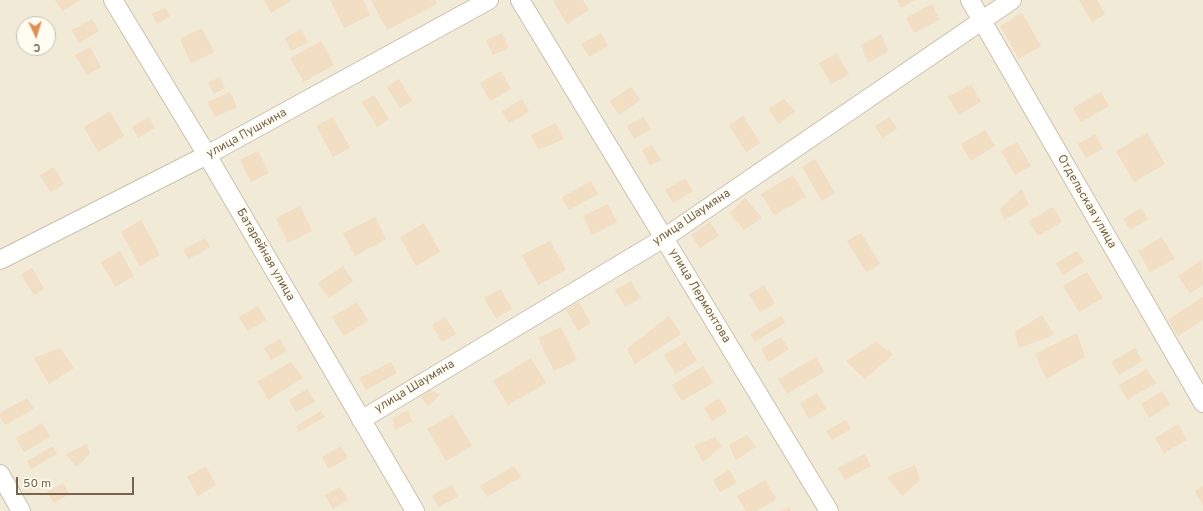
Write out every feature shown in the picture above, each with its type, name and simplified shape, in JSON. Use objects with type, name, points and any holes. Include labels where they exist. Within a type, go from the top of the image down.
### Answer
[{"type":"street","name":"Батарейная улица","points":[[113,0],[208,155],[415,511]]},
{"type":"street","name":"улица Пушкина","points":[[0,260],[208,155],[490,0]]},
{"type":"street","name":"улица Лермонтова","points":[[520,0],[828,511]]},
{"type":"street","name":"Отдельская улица","points":[[970,0],[1203,403]]},
{"type":"street","name":"улица Шаумяна","points":[[361,420],[664,238],[1012,0]]},
{"type":"street","points":[[0,474],[22,511]]},
{"type":"shaded area","points":[[0,0],[1203,0],[1203,511],[0,511]]},
{"type":"building","points":[[55,0],[81,0],[62,11]]},
{"type":"building","points":[[264,0],[290,0],[291,1],[271,13]]},
{"type":"building","points":[[330,0],[363,0],[370,15],[344,28]]},
{"type":"building","points":[[371,0],[435,0],[437,4],[387,30]]},
{"type":"building","points":[[583,0],[589,10],[567,24],[553,1]]},
{"type":"building","points":[[915,0],[901,8],[897,1]]},
{"type":"building","points":[[1079,0],[1097,0],[1105,14],[1092,22]]},
{"type":"building","points":[[932,4],[940,19],[914,33],[906,18]]},
{"type":"building","points":[[165,7],[170,17],[157,24],[152,14]]},
{"type":"building","points":[[1022,13],[1041,46],[1019,59],[1000,26]]},
{"type":"building","points":[[92,19],[99,31],[79,43],[72,30]]},
{"type":"building","points":[[202,28],[214,52],[191,63],[180,39]]},
{"type":"building","points":[[301,29],[308,42],[291,51],[285,38]]},
{"type":"building","points":[[502,33],[509,48],[493,55],[486,40]]},
{"type":"building","points":[[601,33],[608,46],[589,57],[581,44]]},
{"type":"building","points":[[881,34],[888,51],[868,63],[861,45]]},
{"type":"building","points":[[321,41],[334,65],[304,82],[290,58]]},
{"type":"building","points":[[90,47],[101,67],[87,75],[75,55]]},
{"type":"building","points":[[837,53],[849,75],[831,84],[819,63]]},
{"type":"building","points":[[501,71],[511,89],[490,101],[480,83]]},
{"type":"building","points":[[220,77],[225,88],[214,94],[208,83]]},
{"type":"building","points":[[399,79],[412,101],[400,108],[387,87]]},
{"type":"building","points":[[971,84],[981,102],[959,115],[948,97]]},
{"type":"building","points":[[631,87],[640,100],[619,115],[610,101]]},
{"type":"building","points":[[230,92],[237,107],[215,117],[208,102]]},
{"type":"building","points":[[1101,92],[1109,106],[1081,122],[1073,108]]},
{"type":"building","points":[[374,95],[389,119],[377,127],[362,102]]},
{"type":"building","points":[[522,99],[529,112],[509,123],[502,111]]},
{"type":"building","points":[[784,99],[795,111],[779,124],[768,109]]},
{"type":"building","points":[[110,111],[124,136],[98,152],[84,127]]},
{"type":"building","points":[[743,116],[760,143],[746,152],[729,125]]},
{"type":"building","points":[[149,117],[155,128],[138,138],[132,127]]},
{"type":"building","points":[[333,117],[350,148],[333,157],[316,126]]},
{"type":"building","points":[[643,117],[651,129],[634,139],[627,126]]},
{"type":"building","points":[[890,117],[897,129],[882,138],[875,126]]},
{"type":"building","points":[[556,123],[564,139],[538,150],[531,135]]},
{"type":"building","points":[[985,130],[995,146],[971,161],[961,144]]},
{"type":"building","points":[[1147,133],[1165,164],[1134,182],[1116,151]]},
{"type":"building","points":[[1095,134],[1103,149],[1086,158],[1078,144]]},
{"type":"building","points":[[1017,142],[1031,166],[1015,175],[1001,151]]},
{"type":"building","points":[[652,145],[661,160],[650,166],[642,150]]},
{"type":"building","points":[[258,151],[269,173],[251,182],[240,160]]},
{"type":"building","points":[[815,159],[835,193],[822,201],[802,167]]},
{"type":"building","points":[[54,167],[64,184],[50,192],[40,175]]},
{"type":"building","points":[[793,175],[806,197],[774,215],[761,194]]},
{"type":"building","points":[[685,178],[693,191],[673,203],[665,190]]},
{"type":"building","points":[[591,181],[598,194],[569,210],[562,197]]},
{"type":"building","points":[[1022,189],[1029,205],[1004,220],[1000,209]]},
{"type":"building","points":[[745,198],[762,218],[744,230],[730,213]]},
{"type":"building","points":[[608,204],[617,222],[592,235],[583,216]]},
{"type":"building","points":[[300,206],[312,231],[288,243],[276,218]]},
{"type":"building","points":[[1053,207],[1062,222],[1038,236],[1029,221]]},
{"type":"building","points":[[1141,208],[1148,219],[1130,230],[1123,219]]},
{"type":"building","points":[[375,217],[386,239],[355,256],[343,233]]},
{"type":"building","points":[[141,220],[160,255],[140,266],[121,232]]},
{"type":"building","points":[[710,222],[719,236],[700,248],[691,235]]},
{"type":"building","points":[[424,223],[440,252],[416,266],[400,237]]},
{"type":"building","points":[[861,233],[880,264],[866,272],[847,241]]},
{"type":"building","points":[[1162,237],[1175,259],[1150,272],[1138,251]]},
{"type":"building","points":[[205,238],[210,247],[189,259],[183,250]]},
{"type":"building","points":[[550,241],[566,270],[538,285],[522,255]]},
{"type":"building","points":[[120,251],[134,276],[115,287],[101,262]]},
{"type":"building","points":[[1077,251],[1084,262],[1063,275],[1056,263]]},
{"type":"building","points":[[1202,260],[1203,285],[1190,293],[1178,276]]},
{"type":"building","points":[[343,266],[353,281],[329,298],[318,283]]},
{"type":"building","points":[[32,268],[44,289],[34,295],[21,274]]},
{"type":"building","points":[[1087,272],[1103,298],[1079,312],[1063,286]]},
{"type":"building","points":[[631,281],[641,298],[625,307],[615,290]]},
{"type":"building","points":[[764,285],[775,304],[760,312],[749,294]]},
{"type":"building","points":[[501,289],[512,309],[496,318],[484,298]]},
{"type":"building","points":[[1203,297],[1203,320],[1178,336],[1168,320]]},
{"type":"building","points":[[357,302],[368,321],[344,336],[332,317]]},
{"type":"building","points":[[579,302],[591,323],[578,331],[566,310]]},
{"type":"building","points":[[258,306],[266,320],[248,331],[239,317]]},
{"type":"building","points":[[1042,315],[1054,335],[1019,348],[1015,332]]},
{"type":"building","points":[[669,316],[681,334],[635,364],[627,349]]},
{"type":"building","points":[[781,316],[785,323],[755,342],[750,334]]},
{"type":"building","points":[[445,317],[456,334],[442,342],[432,325]]},
{"type":"building","points":[[561,327],[577,360],[554,371],[538,338]]},
{"type":"building","points":[[1077,333],[1085,357],[1046,379],[1035,354]]},
{"type":"building","points":[[781,337],[789,350],[768,362],[761,349]]},
{"type":"building","points":[[280,339],[287,351],[271,360],[264,348]]},
{"type":"building","points":[[686,342],[697,361],[675,374],[664,355]]},
{"type":"building","points":[[876,342],[893,354],[865,379],[846,361]]},
{"type":"building","points":[[60,348],[74,368],[49,384],[34,358]]},
{"type":"building","points":[[1135,348],[1142,361],[1119,375],[1111,362]]},
{"type":"building","points":[[816,357],[824,372],[787,394],[778,379]]},
{"type":"building","points":[[531,358],[546,383],[508,405],[493,381]]},
{"type":"building","points":[[291,362],[303,378],[268,400],[258,381]]},
{"type":"building","points":[[391,362],[397,373],[366,390],[359,378]]},
{"type":"building","points":[[703,366],[713,383],[682,401],[672,385]]},
{"type":"building","points":[[1147,369],[1156,383],[1127,400],[1119,385]]},
{"type":"building","points":[[307,389],[315,402],[296,412],[289,400]]},
{"type":"building","points":[[430,390],[440,395],[428,406],[421,397]]},
{"type":"building","points":[[1162,391],[1170,405],[1149,418],[1141,404]]},
{"type":"building","points":[[817,393],[826,409],[809,419],[800,403]]},
{"type":"building","points":[[27,398],[34,409],[5,425],[0,417],[0,413]]},
{"type":"building","points":[[719,398],[727,412],[712,421],[704,408]]},
{"type":"building","points":[[408,410],[412,421],[395,430],[393,418]]},
{"type":"building","points":[[321,411],[325,417],[299,432],[296,426]]},
{"type":"building","points":[[453,414],[472,446],[446,461],[427,429]]},
{"type":"building","points":[[846,420],[851,429],[832,440],[826,431]]},
{"type":"building","points":[[42,423],[50,437],[24,452],[16,438]]},
{"type":"building","points":[[1178,424],[1187,440],[1164,453],[1155,438]]},
{"type":"building","points":[[747,435],[756,447],[736,460],[729,445]]},
{"type":"building","points":[[715,437],[722,446],[703,462],[694,446]]},
{"type":"building","points":[[87,444],[90,454],[76,467],[66,454]]},
{"type":"building","points":[[53,446],[57,454],[31,469],[27,461]]},
{"type":"building","points":[[341,446],[348,458],[329,469],[322,457]]},
{"type":"building","points":[[865,454],[871,466],[845,480],[838,468]]},
{"type":"building","points":[[915,465],[920,480],[902,496],[887,477]]},
{"type":"building","points":[[206,466],[216,485],[198,496],[187,477]]},
{"type":"building","points":[[514,466],[521,477],[487,497],[480,486]]},
{"type":"building","points":[[729,470],[737,483],[720,492],[713,480]]},
{"type":"building","points":[[765,480],[776,499],[757,511],[746,511],[737,496]]},
{"type":"building","points":[[63,483],[69,494],[54,503],[47,492]]},
{"type":"building","points":[[452,485],[458,497],[438,507],[432,495]]},
{"type":"building","points":[[1203,486],[1203,506],[1195,491]]},
{"type":"building","points":[[340,487],[348,500],[333,509],[325,495]]},
{"type":"building","points":[[789,507],[791,511],[781,511]]}]
